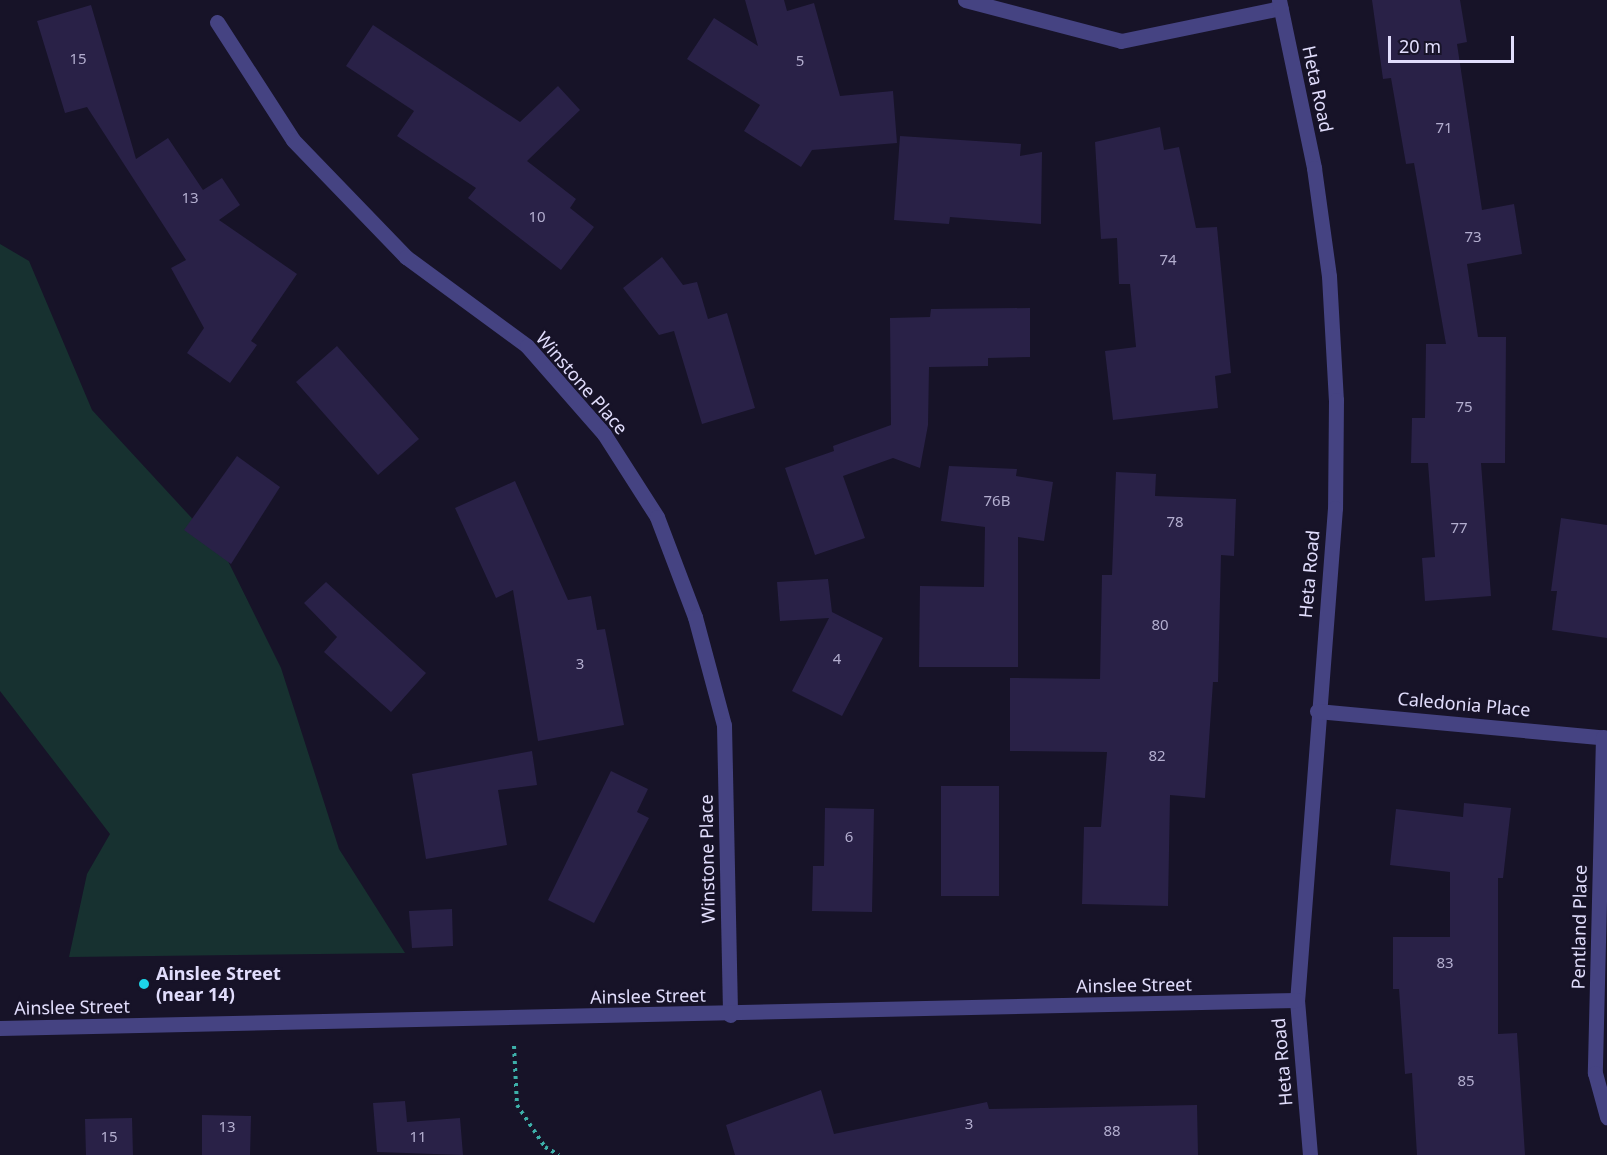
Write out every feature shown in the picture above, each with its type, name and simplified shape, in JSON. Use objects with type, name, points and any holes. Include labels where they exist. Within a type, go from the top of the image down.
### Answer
[{"type":"street","points":[[965,0],[1121,41],[1280,4]]},
{"type":"street","name":"Heta Road","points":[[1280,4],[1314,168],[1329,276],[1336,400],[1335,508],[1317,711],[1297,1000],[1311,1155]]},
{"type":"street","name":"Winstone Place","points":[[217,22],[293,140],[406,257],[527,346],[604,434],[657,517],[694,616],[724,725],[730,1015]]},
{"type":"street","name":"Caledonia Place","points":[[1317,711],[1605,737]]},
{"type":"street","name":"Pentland Place","points":[[1605,737],[1595,1073],[1607,1117]]},
{"type":"street","name":"Ainslee Street","points":[[0,1028],[513,1017],[730,1015],[1297,1000]]},
{"type":"path","points":[[513,1017],[517,1105],[545,1147],[559,1155]]},
{"type":"green space","points":[[0,244],[29,261],[92,410],[224,553],[281,668],[339,849],[405,953],[69,957],[87,874],[110,834],[0,691]]},
{"type":"building","points":[[745,0],[784,0],[787,11],[814,3],[840,96],[893,91],[897,143],[812,150],[801,167],[744,131],[760,105],[687,59],[714,18],[758,46]]},
{"type":"building","points":[[1372,0],[1460,0],[1467,42],[1457,44],[1482,210],[1514,204],[1522,254],[1467,264],[1478,337],[1506,337],[1505,463],[1481,463],[1491,596],[1425,601],[1422,558],[1435,557],[1428,463],[1411,463],[1412,418],[1425,418],[1426,344],[1446,344],[1414,163],[1406,164],[1391,78],[1383,79]]},
{"type":"building","points":[[91,5],[136,159],[168,138],[203,190],[222,178],[240,205],[219,220],[297,274],[251,341],[257,345],[230,383],[187,353],[204,328],[171,268],[186,260],[87,107],[65,113],[37,21]]},
{"type":"building","points":[[373,25],[520,122],[558,86],[580,110],[527,161],[576,199],[570,208],[594,227],[561,270],[468,198],[476,188],[397,136],[414,111],[346,66]]},
{"type":"building","points":[[1160,127],[1164,150],[1179,147],[1196,228],[1217,227],[1231,373],[1215,376],[1218,408],[1113,420],[1105,351],[1136,347],[1130,284],[1119,284],[1117,238],[1101,239],[1095,142]]},
{"type":"building","points":[[900,136],[1021,144],[1020,156],[1042,152],[1041,224],[950,217],[949,224],[894,220]]},
{"type":"building","points":[[662,257],[683,285],[697,282],[708,319],[727,313],[755,408],[702,424],[674,331],[659,335],[623,288]]},
{"type":"building","points":[[1030,308],[1030,357],[988,358],[988,366],[929,367],[928,425],[920,468],[893,458],[843,476],[865,538],[815,555],[785,468],[834,451],[833,446],[891,425],[890,318],[930,317],[931,309]]},
{"type":"building","points":[[337,346],[419,439],[378,475],[296,382]]},
{"type":"building","points":[[237,456],[280,487],[231,564],[184,530]]},
{"type":"building","points":[[949,466],[1017,469],[1016,476],[1053,482],[1044,541],[1018,537],[1018,667],[919,667],[920,586],[984,587],[985,527],[941,521]]},
{"type":"building","points":[[1116,472],[1156,474],[1155,496],[1236,499],[1234,556],[1221,555],[1218,682],[1213,682],[1205,798],[1170,795],[1168,906],[1082,904],[1084,827],[1101,827],[1107,752],[1010,751],[1010,678],[1100,679],[1102,575],[1112,575]]},
{"type":"building","points":[[515,481],[568,600],[591,596],[597,630],[605,629],[624,725],[538,741],[513,590],[496,598],[455,508]]},
{"type":"building","points":[[1561,518],[1607,525],[1607,638],[1552,630],[1557,591],[1551,591]]},
{"type":"building","points":[[828,579],[832,612],[883,638],[842,716],[792,691],[829,618],[780,621],[777,582]]},
{"type":"building","points":[[326,582],[426,673],[391,712],[324,652],[337,637],[304,603]]},
{"type":"building","points":[[532,751],[537,785],[498,790],[507,845],[426,859],[412,774]]},
{"type":"building","points":[[611,771],[648,789],[637,812],[649,818],[594,923],[548,900]]},
{"type":"building","points":[[941,786],[999,786],[999,896],[941,896]]},
{"type":"building","points":[[1464,803],[1511,808],[1503,878],[1498,878],[1498,1034],[1517,1033],[1525,1155],[1417,1155],[1412,1073],[1405,1074],[1399,989],[1393,989],[1393,937],[1450,937],[1450,872],[1390,865],[1396,809],[1463,817]]},
{"type":"building","points":[[825,808],[874,809],[872,912],[812,911],[813,866],[824,866]]},
{"type":"building","points":[[452,909],[453,946],[412,948],[409,911]]},
{"type":"building","points":[[821,1090],[834,1134],[987,1102],[989,1109],[1197,1105],[1198,1155],[735,1155],[726,1125]]},
{"type":"building","points":[[405,1101],[407,1122],[460,1118],[463,1155],[377,1152],[373,1103]]},
{"type":"building","points":[[202,1115],[251,1116],[250,1155],[202,1155]]},
{"type":"building","points":[[132,1118],[133,1155],[86,1155],[85,1119]]},
{"type":"place","name":"Ainslee Street (near 14)","points":[[144,984]]}]
